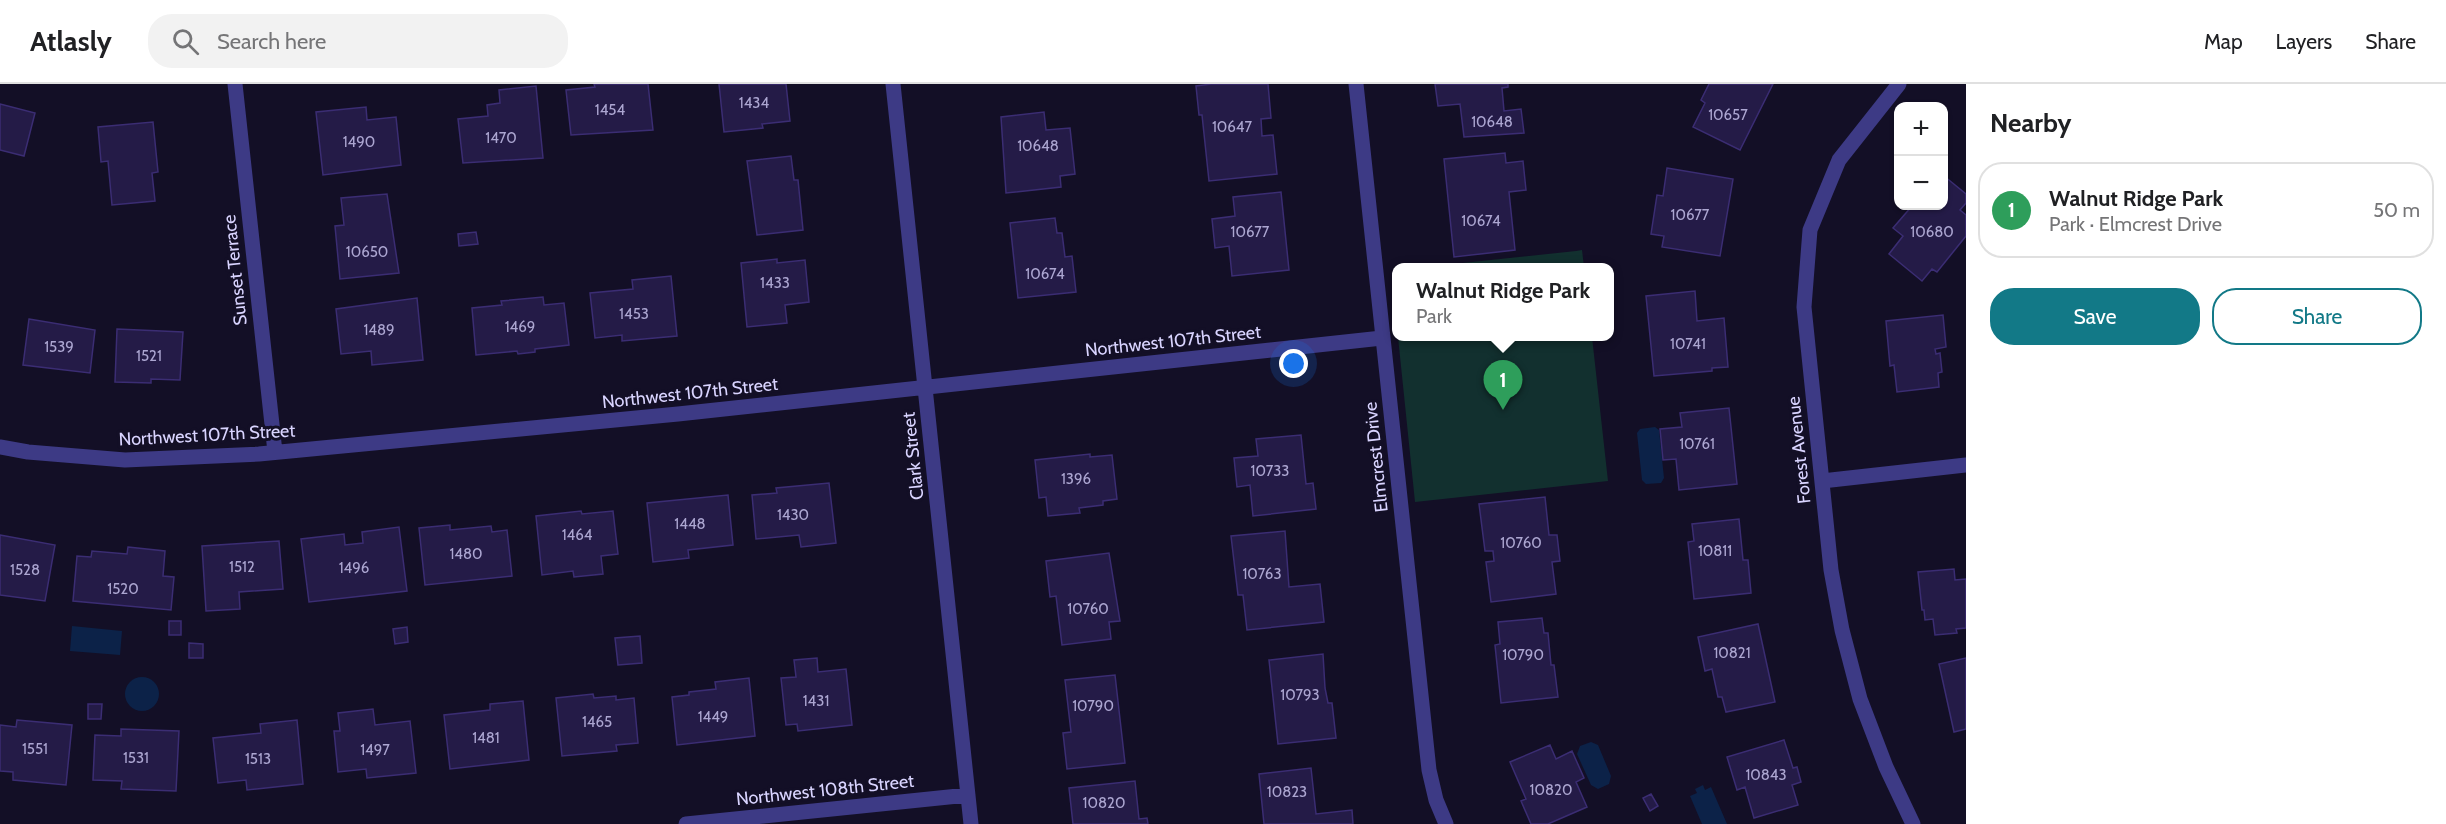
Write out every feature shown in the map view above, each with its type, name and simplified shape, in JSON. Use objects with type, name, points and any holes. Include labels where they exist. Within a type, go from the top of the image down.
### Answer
[{"type":"street","name":"Sunset Terrace","points":[[235,84],[275,453]]},
{"type":"street","name":"Clark Street","points":[[893,84],[971,824]]},
{"type":"street","name":"Elmcrest Drive","points":[[1356,84],[1429,770],[1436,800],[1446,824]]},
{"type":"street","name":"Forest Avenue","points":[[1899,84],[1839,160],[1810,230],[1804,306],[1831,570],[1847,650],[1860,699],[1886,767],[1913,824]]},
{"type":"street","name":"Northwest 107th Street","points":[[0,447],[28,452],[125,460],[275,453],[678,414],[1382,338]]},
{"type":"street","points":[[1822,482],[1966,465]]},
{"type":"street","name":"Northwest 108th Street","points":[[686,824],[968,795]]},
{"type":"green space","points":[[1582,250],[1584,263],[1463,263]]},
{"type":"green space","points":[[1398,341],[1592,341],[1608,481],[1415,502]]},
{"type":"water","points":[[1655,427],[1659,430],[1664,478],[1661,483],[1646,484],[1642,480],[1637,433],[1640,429]]},
{"type":"water","points":[[72,626],[122,631],[120,655],[70,651]]},
{"type":"water","points":[[142,677],[154,682],[159,694],[154,706],[142,711],[130,706],[125,694],[130,682]]},
{"type":"water","points":[[1591,742],[1598,745],[1611,776],[1609,784],[1598,789],[1591,785],[1577,754],[1580,746]]},
{"type":"water","points":[[1703,785],[1705,790],[1711,787],[1727,824],[1702,824],[1690,796],[1697,793],[1695,789]]},
{"type":"building","points":[[594,84],[648,84],[653,130],[571,135],[566,90],[595,87]]},
{"type":"building","points":[[719,84],[786,84],[790,121],[762,124],[763,128],[724,132]]},
{"type":"building","points":[[1268,84],[1271,118],[1261,119],[1262,136],[1273,135],[1277,174],[1209,181],[1202,115],[1199,115],[1196,86]]},
{"type":"building","points":[[1435,84],[1508,84],[1508,87],[1502,88],[1504,111],[1521,109],[1524,133],[1464,137],[1460,104],[1438,106]]},
{"type":"building","points":[[1709,84],[1773,84],[1740,150],[1693,127],[1705,103],[1701,100]]},
{"type":"building","points":[[536,86],[543,158],[463,163],[458,119],[488,116],[487,105],[500,103],[499,90]]},
{"type":"building","points":[[0,104],[35,113],[24,156],[0,150]]},
{"type":"building","points":[[366,107],[367,120],[396,117],[401,165],[323,175],[316,112]]},
{"type":"building","points":[[1044,112],[1046,130],[1070,128],[1075,174],[1060,176],[1061,187],[1006,193],[1001,117]]},
{"type":"building","points":[[153,122],[158,172],[152,173],[155,201],[112,205],[108,161],[101,162],[98,127]]},
{"type":"building","points":[[1505,153],[1506,163],[1523,161],[1526,190],[1509,192],[1515,250],[1454,257],[1444,159]]},
{"type":"building","points":[[791,156],[794,180],[798,180],[803,230],[757,235],[747,161]]},
{"type":"building","points":[[1667,168],[1733,179],[1720,256],[1662,247],[1664,236],[1651,234],[1657,195],[1663,196]]},
{"type":"building","points":[[1948,179],[1966,194],[1966,203],[1960,210],[1966,215],[1966,236],[1937,272],[1932,269],[1922,281],[1889,254],[1903,236],[1893,228],[1909,210],[1948,210]]},
{"type":"building","points":[[1281,192],[1289,270],[1232,276],[1229,246],[1215,248],[1212,219],[1235,216],[1233,197]]},
{"type":"building","points":[[387,194],[399,273],[340,279],[335,226],[344,225],[341,198]]},
{"type":"building","points":[[1055,218],[1057,233],[1062,233],[1065,257],[1072,256],[1076,292],[1018,298],[1010,223]]},
{"type":"building","points":[[476,232],[478,244],[459,246],[458,234]]},
{"type":"building","points":[[777,259],[777,263],[805,260],[809,302],[785,305],[787,323],[747,327],[741,263]]},
{"type":"building","points":[[671,276],[677,336],[622,341],[622,335],[595,338],[590,293],[633,289],[632,280]]},
{"type":"building","points":[[1695,291],[1697,321],[1724,318],[1728,367],[1712,368],[1712,371],[1654,376],[1646,296]]},
{"type":"building","points":[[543,297],[544,305],[564,303],[569,345],[535,349],[535,352],[518,354],[517,351],[476,355],[472,308],[502,305],[501,301]]},
{"type":"building","points":[[417,298],[423,360],[372,365],[371,351],[341,354],[336,309]]},
{"type":"building","points":[[1943,315],[1946,347],[1935,349],[1936,354],[1940,353],[1942,372],[1938,373],[1939,387],[1897,392],[1894,365],[1890,366],[1886,321]]},
{"type":"building","points":[[29,319],[95,330],[90,373],[23,365]]},
{"type":"building","points":[[117,329],[183,332],[180,380],[151,379],[151,383],[115,382]]},
{"type":"building","points":[[1729,408],[1737,484],[1679,490],[1676,459],[1663,460],[1660,429],[1682,427],[1680,413]]},
{"type":"building","points":[[1301,435],[1306,484],[1313,483],[1316,509],[1253,516],[1250,485],[1237,487],[1234,458],[1258,456],[1256,439]]},
{"type":"building","points":[[1090,454],[1090,457],[1112,455],[1117,499],[1103,501],[1103,505],[1079,508],[1080,513],[1048,516],[1046,497],[1039,498],[1035,460]]},
{"type":"building","points":[[829,483],[836,543],[801,547],[799,535],[756,539],[752,495],[777,493],[776,488]]},
{"type":"building","points":[[728,495],[733,545],[688,550],[689,558],[653,562],[647,503]]},
{"type":"building","points":[[1545,497],[1549,535],[1557,535],[1560,561],[1552,562],[1556,594],[1491,602],[1486,562],[1494,561],[1493,551],[1485,551],[1479,504]]},
{"type":"building","points":[[581,511],[582,514],[613,511],[618,554],[601,556],[603,574],[574,577],[573,571],[542,575],[536,516]]},
{"type":"building","points":[[1739,519],[1743,560],[1748,560],[1751,593],[1694,599],[1688,542],[1694,541],[1692,524]]},
{"type":"building","points":[[450,525],[450,530],[491,526],[492,532],[507,530],[512,576],[425,585],[419,528]]},
{"type":"building","points":[[399,527],[407,591],[309,602],[301,539],[344,534],[345,545],[363,543],[362,532]]},
{"type":"building","points":[[1285,531],[1289,587],[1320,584],[1324,622],[1247,630],[1243,595],[1238,595],[1231,536]]},
{"type":"building","points":[[0,535],[55,545],[45,601],[0,595]]},
{"type":"building","points":[[279,541],[283,589],[239,592],[240,609],[206,611],[202,546]]},
{"type":"building","points":[[128,547],[165,551],[163,576],[174,577],[171,610],[73,601],[77,556],[91,557],[92,551],[127,554]]},
{"type":"building","points":[[1109,553],[1120,621],[1109,622],[1111,639],[1062,645],[1056,596],[1050,597],[1046,561]]},
{"type":"building","points":[[1954,569],[1955,580],[1966,579],[1966,628],[1956,629],[1957,633],[1935,635],[1933,619],[1925,620],[1924,610],[1922,610],[1918,572]]},
{"type":"building","points":[[1542,618],[1544,633],[1548,633],[1551,665],[1554,665],[1558,697],[1501,703],[1495,645],[1500,644],[1498,622]]},
{"type":"building","points":[[169,621],[181,621],[181,635],[169,635]]},
{"type":"building","points":[[1758,624],[1775,702],[1726,712],[1722,697],[1718,697],[1712,669],[1705,671],[1698,637]]},
{"type":"building","points":[[407,627],[408,642],[395,644],[393,629]]},
{"type":"building","points":[[640,636],[642,663],[618,665],[615,638]]},
{"type":"building","points":[[189,643],[203,644],[203,658],[189,658]]},
{"type":"building","points":[[1323,654],[1325,688],[1328,703],[1332,703],[1336,738],[1278,744],[1269,660]]},
{"type":"building","points":[[817,658],[818,672],[846,669],[852,725],[798,731],[797,724],[786,725],[781,678],[796,677],[794,660]]},
{"type":"building","points":[[1966,658],[1966,729],[1954,732],[1939,664]]},
{"type":"building","points":[[1115,675],[1125,763],[1067,769],[1063,733],[1071,732],[1065,680]]},
{"type":"building","points":[[749,678],[755,736],[677,745],[672,697],[689,695],[689,692],[716,689],[715,682]]},
{"type":"building","points":[[593,694],[594,698],[616,696],[616,700],[634,698],[638,743],[616,745],[617,751],[562,756],[556,698]]},
{"type":"building","points":[[523,701],[529,760],[450,769],[444,715],[490,710],[490,704]]},
{"type":"building","points":[[88,704],[102,704],[101,719],[88,719]]},
{"type":"building","points":[[373,709],[375,725],[410,721],[416,773],[367,778],[366,769],[338,772],[334,731],[340,731],[338,713]]},
{"type":"building","points":[[17,720],[72,725],[66,785],[13,780],[13,772],[0,771],[0,725],[16,727]]},
{"type":"building","points":[[297,720],[303,784],[247,790],[246,780],[218,783],[213,738],[261,733],[260,724]]},
{"type":"building","points":[[121,729],[179,731],[176,791],[121,789],[122,781],[93,780],[95,735],[121,736]]},
{"type":"building","points":[[1784,740],[1793,768],[1797,767],[1801,782],[1792,785],[1798,805],[1754,818],[1745,787],[1737,790],[1727,757]]},
{"type":"building","points":[[1550,745],[1556,759],[1572,751],[1584,778],[1576,782],[1587,807],[1548,824],[1531,824],[1521,801],[1526,799],[1510,762]]},
{"type":"building","points":[[1311,768],[1316,814],[1352,810],[1353,824],[1264,824],[1259,774]]},
{"type":"building","points":[[1135,781],[1139,819],[1147,818],[1148,824],[1073,824],[1069,788]]},
{"type":"building","points":[[1651,794],[1658,806],[1650,811],[1643,798]]},
{"type":"place","name":"Walnut Ridge Park","points":[[1503,410]]}]
